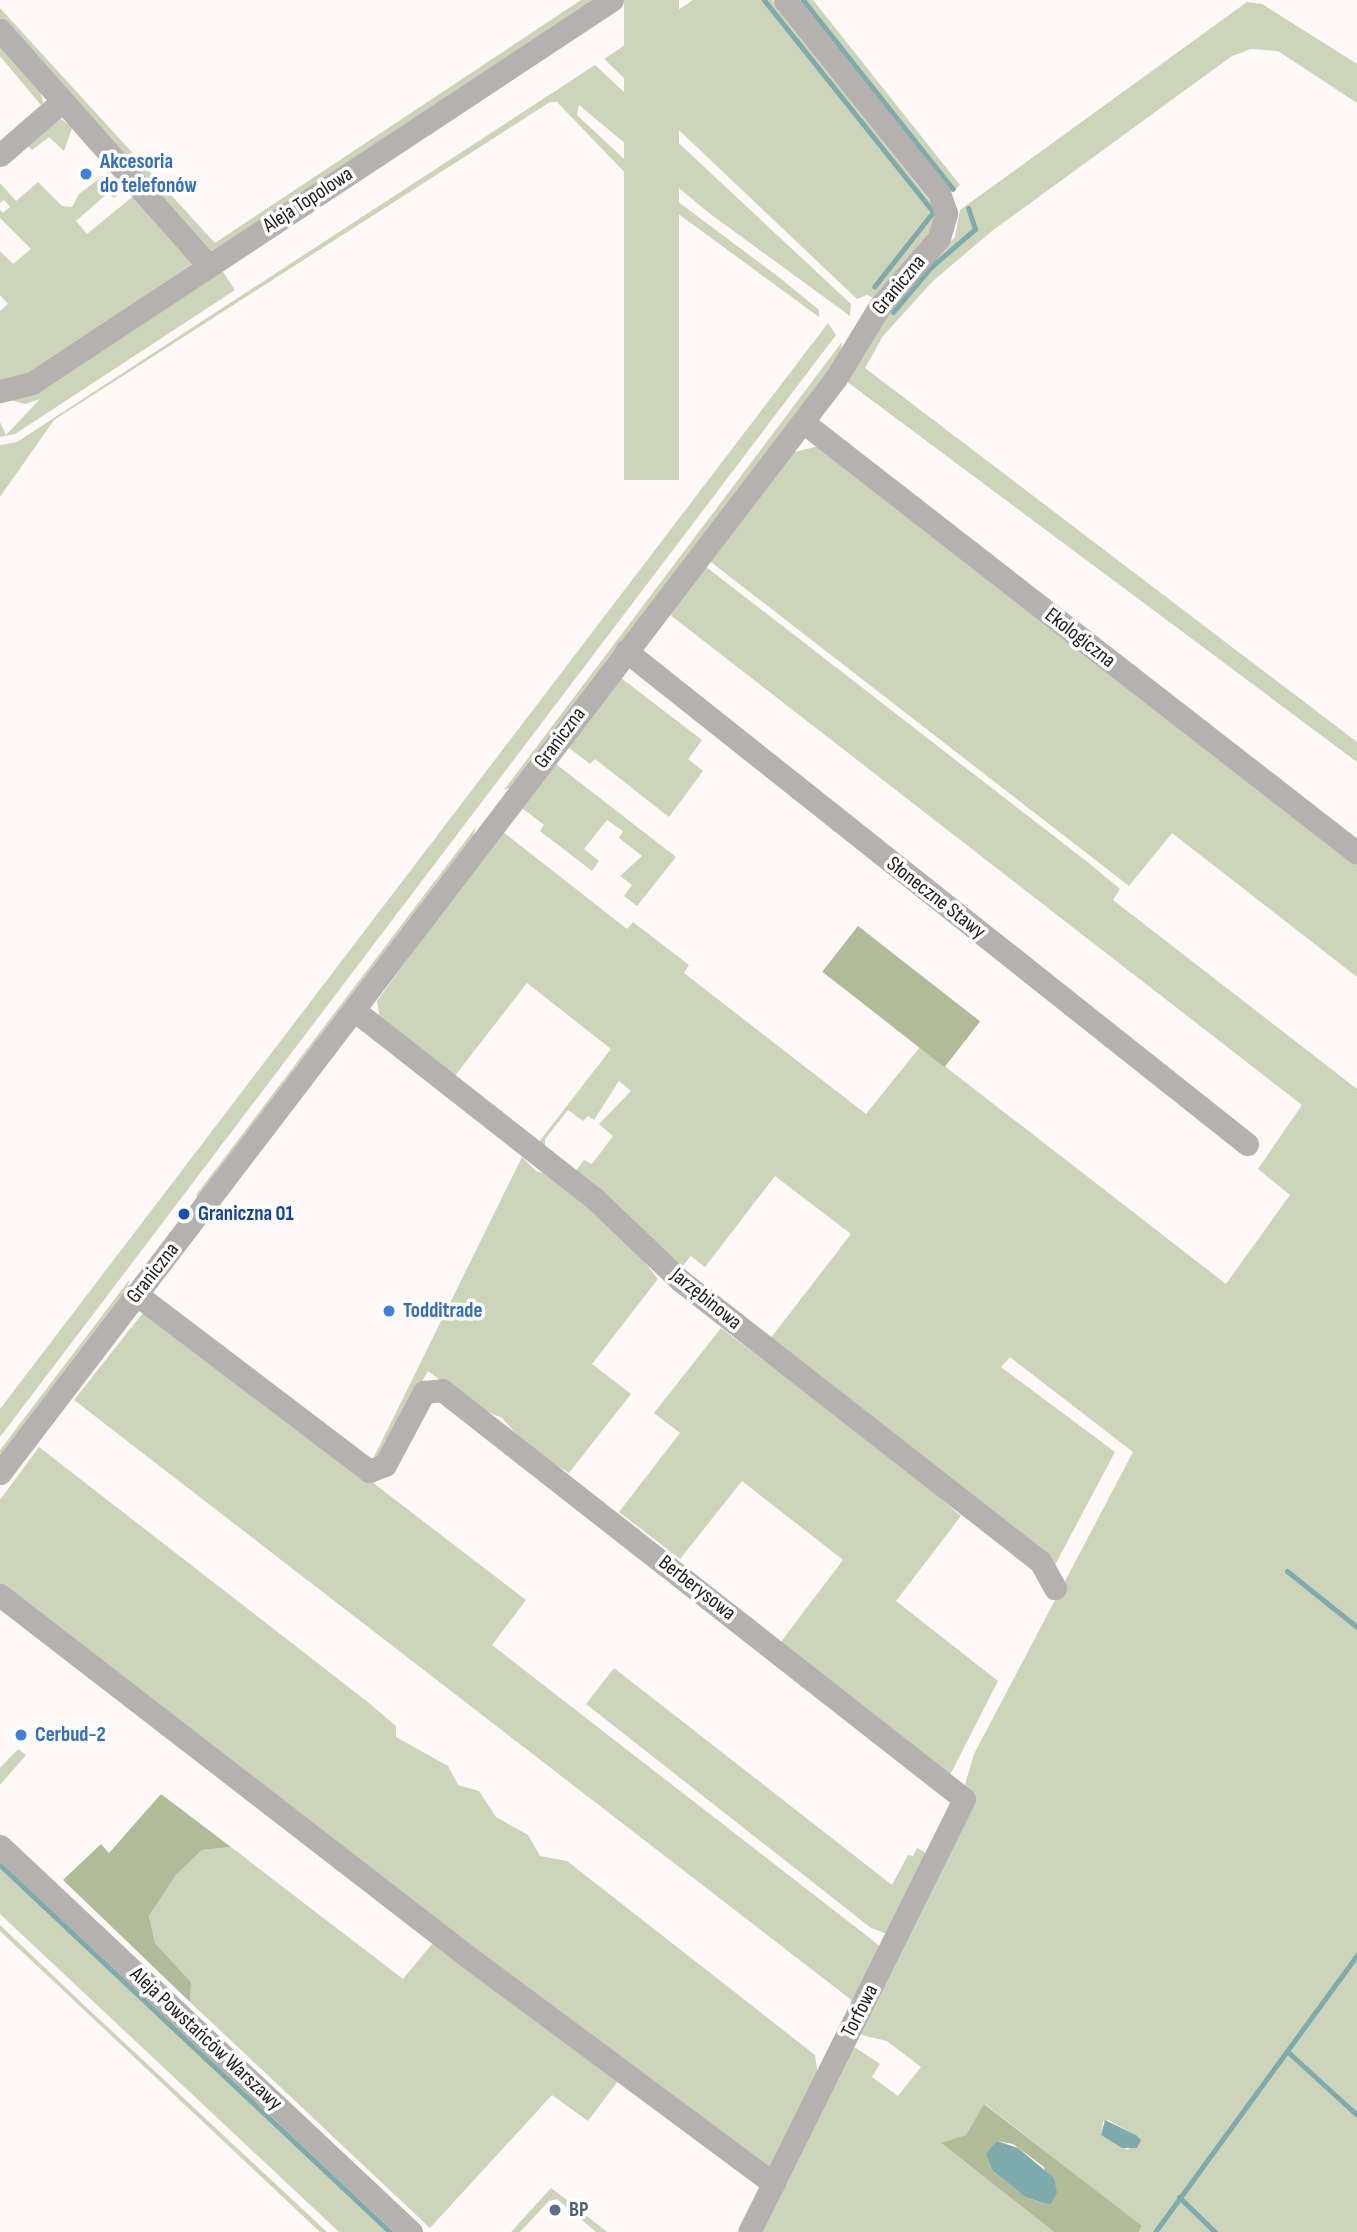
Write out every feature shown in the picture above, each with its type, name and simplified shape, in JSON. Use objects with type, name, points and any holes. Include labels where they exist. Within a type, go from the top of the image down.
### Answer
[{"type":"street","name":"Aleja Topolowa","points":[[0,391],[32,383],[612,0]]},
{"type":"street","name":"Graniczna","points":[[0,1473],[803,422],[836,378],[880,306],[939,238],[946,213],[939,193],[785,0]]},
{"type":"street","points":[[0,30],[208,265]]},
{"type":"street","points":[[0,155],[61,102]]},
{"type":"street","name":"Ekologiczna","points":[[803,422],[1357,853]]},
{"type":"street","name":"Słoneczne Stawy","points":[[626,651],[1247,1144]]},
{"type":"street","name":"Jarzębinowa","points":[[354,1010],[594,1198],[681,1281],[1040,1561],[1055,1588]]},
{"type":"street","name":"Berberysowa","points":[[136,1294],[367,1470],[382,1471],[424,1392],[436,1387],[957,1791]]},
{"type":"street","points":[[0,1595],[467,1956],[774,2184]]},
{"type":"street","name":"Torfowa","points":[[749,2232],[964,1802],[957,1791]]},
{"type":"street","name":"Aleja Powstańców Warszawy","points":[[0,1846],[411,2232]]},
{"type":"green space","points":[[581,0],[600,0],[217,252],[206,252],[0,19],[0,8],[215,243]]},
{"type":"green space","points":[[624,0],[679,0],[679,480],[624,480]]},
{"type":"green space","points":[[693,0],[772,0],[934,206],[935,226],[874,298],[867,295],[857,299],[604,59]]},
{"type":"green space","points":[[796,0],[813,0],[960,185],[952,192]]},
{"type":"green space","points":[[1247,2],[1262,4],[1357,64],[1357,103],[1278,51],[1251,49],[1232,56],[992,231],[933,281],[883,336],[865,368],[1357,742],[1357,762],[846,381],[878,325],[955,237],[960,210]]},
{"type":"green space","points":[[0,39],[41,92],[44,109],[0,56]]},
{"type":"green space","points":[[595,65],[851,304],[850,316],[709,213],[579,105],[577,115],[637,171],[780,278],[819,310],[819,317],[632,180],[557,102],[550,102],[54,420],[0,497],[0,445],[17,442]]},
{"type":"green space","points":[[59,117],[72,128],[64,151],[49,137],[32,150],[24,142]]},
{"type":"green space","points":[[108,172],[123,190],[114,198],[108,193],[76,221],[87,234],[136,194],[195,262],[31,374],[0,380],[0,311],[8,304],[0,295],[0,251],[13,264],[31,249],[0,218],[0,210],[3,213],[10,207],[4,200],[0,203],[0,183],[16,201],[38,182],[62,206],[72,207],[79,194]]},
{"type":"green space","points":[[219,266],[235,290],[15,434],[0,437],[0,422],[6,435],[40,399],[25,404],[6,399]]},
{"type":"green space","points":[[828,323],[836,335],[0,1437],[0,1409]]},
{"type":"green space","points":[[842,342],[839,360],[513,787],[504,790]]},
{"type":"green space","points":[[819,446],[1357,861],[1357,977],[1172,833],[1129,886],[707,559],[790,453]]},
{"type":"green space","points":[[705,566],[1090,864],[1120,889],[1113,900],[1357,1089],[1357,2232],[1139,2232],[1142,2227],[985,2104],[966,2135],[942,2144],[1054,2232],[755,2232],[848,2048],[856,2048],[880,2064],[872,2077],[898,2096],[921,2067],[887,2041],[862,2035],[858,2030],[964,1788],[974,1754],[1133,1452],[1010,1357],[1001,1367],[1115,1452],[1055,1565],[770,1339],[851,1234],[775,1176],[705,1267],[691,1256],[680,1269],[622,1209],[575,1172],[584,1160],[592,1164],[613,1136],[599,1124],[631,1091],[619,1081],[594,1120],[588,1116],[583,1121],[568,1110],[545,1139],[545,1148],[538,1143],[611,1049],[527,983],[454,1077],[380,1020],[377,1001],[502,831],[627,929],[633,922],[689,965],[684,973],[866,1114],[920,1047],[1226,1284],[1290,1195],[1258,1169],[1302,1105],[669,614]],"holes":[[[1108,2120],[1136,2135],[1128,2150],[1101,2135],[1103,2122]]]},
{"type":"green space","points":[[621,678],[702,740],[688,759],[703,771],[669,817],[595,759],[590,764],[569,748],[566,750],[565,743]]},
{"type":"green space","points":[[556,764],[676,857],[637,906],[624,896],[632,885],[620,876],[642,856],[619,838],[623,831],[607,820],[584,849],[599,861],[592,871],[540,831],[544,825],[522,808]]},
{"type":"green space","points":[[476,827],[472,841],[201,1200],[196,1195]]},
{"type":"green space","points":[[858,926],[980,1021],[944,1067],[822,972]]},
{"type":"green space","points":[[522,1157],[536,1171],[552,1176],[629,1242],[658,1279],[592,1364],[631,1394],[569,1473],[529,1448],[502,1418],[474,1406],[428,1371],[377,1462],[372,1461]]},
{"type":"green space","points":[[130,1279],[123,1298],[0,1462],[0,1450]]},
{"type":"green space","points":[[146,1309],[526,1600],[492,1645],[885,1950],[854,2002],[74,1400]]},
{"type":"green space","points":[[721,1328],[901,1464],[961,1516],[896,1601],[998,1681],[949,1777],[780,1643],[843,1560],[742,1481],[680,1559],[619,1512],[680,1433],[654,1413]]},
{"type":"green space","points":[[39,1447],[369,1703],[396,1726],[396,1737],[448,1766],[458,1785],[479,1791],[496,1817],[528,1835],[540,1856],[567,1861],[815,2055],[818,2076],[775,2164],[764,2169],[0,1588],[0,1500]]},
{"type":"green space","points":[[614,1668],[892,1885],[908,1855],[913,1856],[917,1848],[928,1854],[890,1935],[871,1928],[586,1704]]},
{"type":"green space","points":[[18,1749],[26,1755],[0,1785],[0,1768]]},
{"type":"green space","points":[[161,1794],[231,1847],[202,1850],[176,1875],[149,1916],[155,1943],[191,1982],[190,2002],[63,1880],[101,1844],[109,1853]]},
{"type":"green space","points":[[231,1847],[403,1979],[436,1939],[621,2077],[588,2121],[552,2095],[430,2228],[190,2002],[191,1982],[155,1943],[149,1916],[176,1875],[202,1850]]},
{"type":"green space","points":[[0,1858],[397,2232],[339,2232],[0,1914]]},
{"type":"green space","points":[[0,1925],[327,2232],[320,2232],[0,1931]]},
{"type":"green space","points":[[984,2104],[1142,2226],[1139,2232],[1054,2232],[941,2143],[966,2135]],"holes":[[[997,2141],[1013,2144],[1044,2167],[1050,2205],[1025,2197],[993,2171]]]},
{"type":"green space","points":[[551,2188],[607,2232],[596,2232],[557,2199],[549,2201],[520,2232],[511,2232]]},
{"type":"water","points":[[1105,2120],[1136,2135],[1141,2140],[1137,2148],[1122,2148],[1101,2135]]},
{"type":"water","points":[[997,2141],[1018,2148],[1054,2178],[1057,2193],[1050,2205],[1025,2197],[993,2171],[986,2154]]},
{"type":"waterway","points":[[764,0],[933,212],[874,287]]},
{"type":"waterway","points":[[803,0],[953,189]]},
{"type":"waterway","points":[[893,312],[931,267],[975,229],[968,208]]},
{"type":"waterway","points":[[1287,1571],[1357,1627]]},
{"type":"waterway","points":[[0,1865],[390,2232]]},
{"type":"waterway","points":[[1155,2232],[1357,1955]]},
{"type":"waterway","points":[[1288,2052],[1357,2115]]},
{"type":"waterway","points":[[1179,2197],[1215,2232]]},
{"type":"place","name":"Akcesoria do telefonów","points":[[86,174]]},
{"type":"place","name":"Graniczna 01","points":[[184,1214]]},
{"type":"place","name":"Todditrade","points":[[389,1311]]},
{"type":"place","name":"Cerbud-2","points":[[21,1735]]},
{"type":"place","name":"BP","points":[[555,2210]]}]
